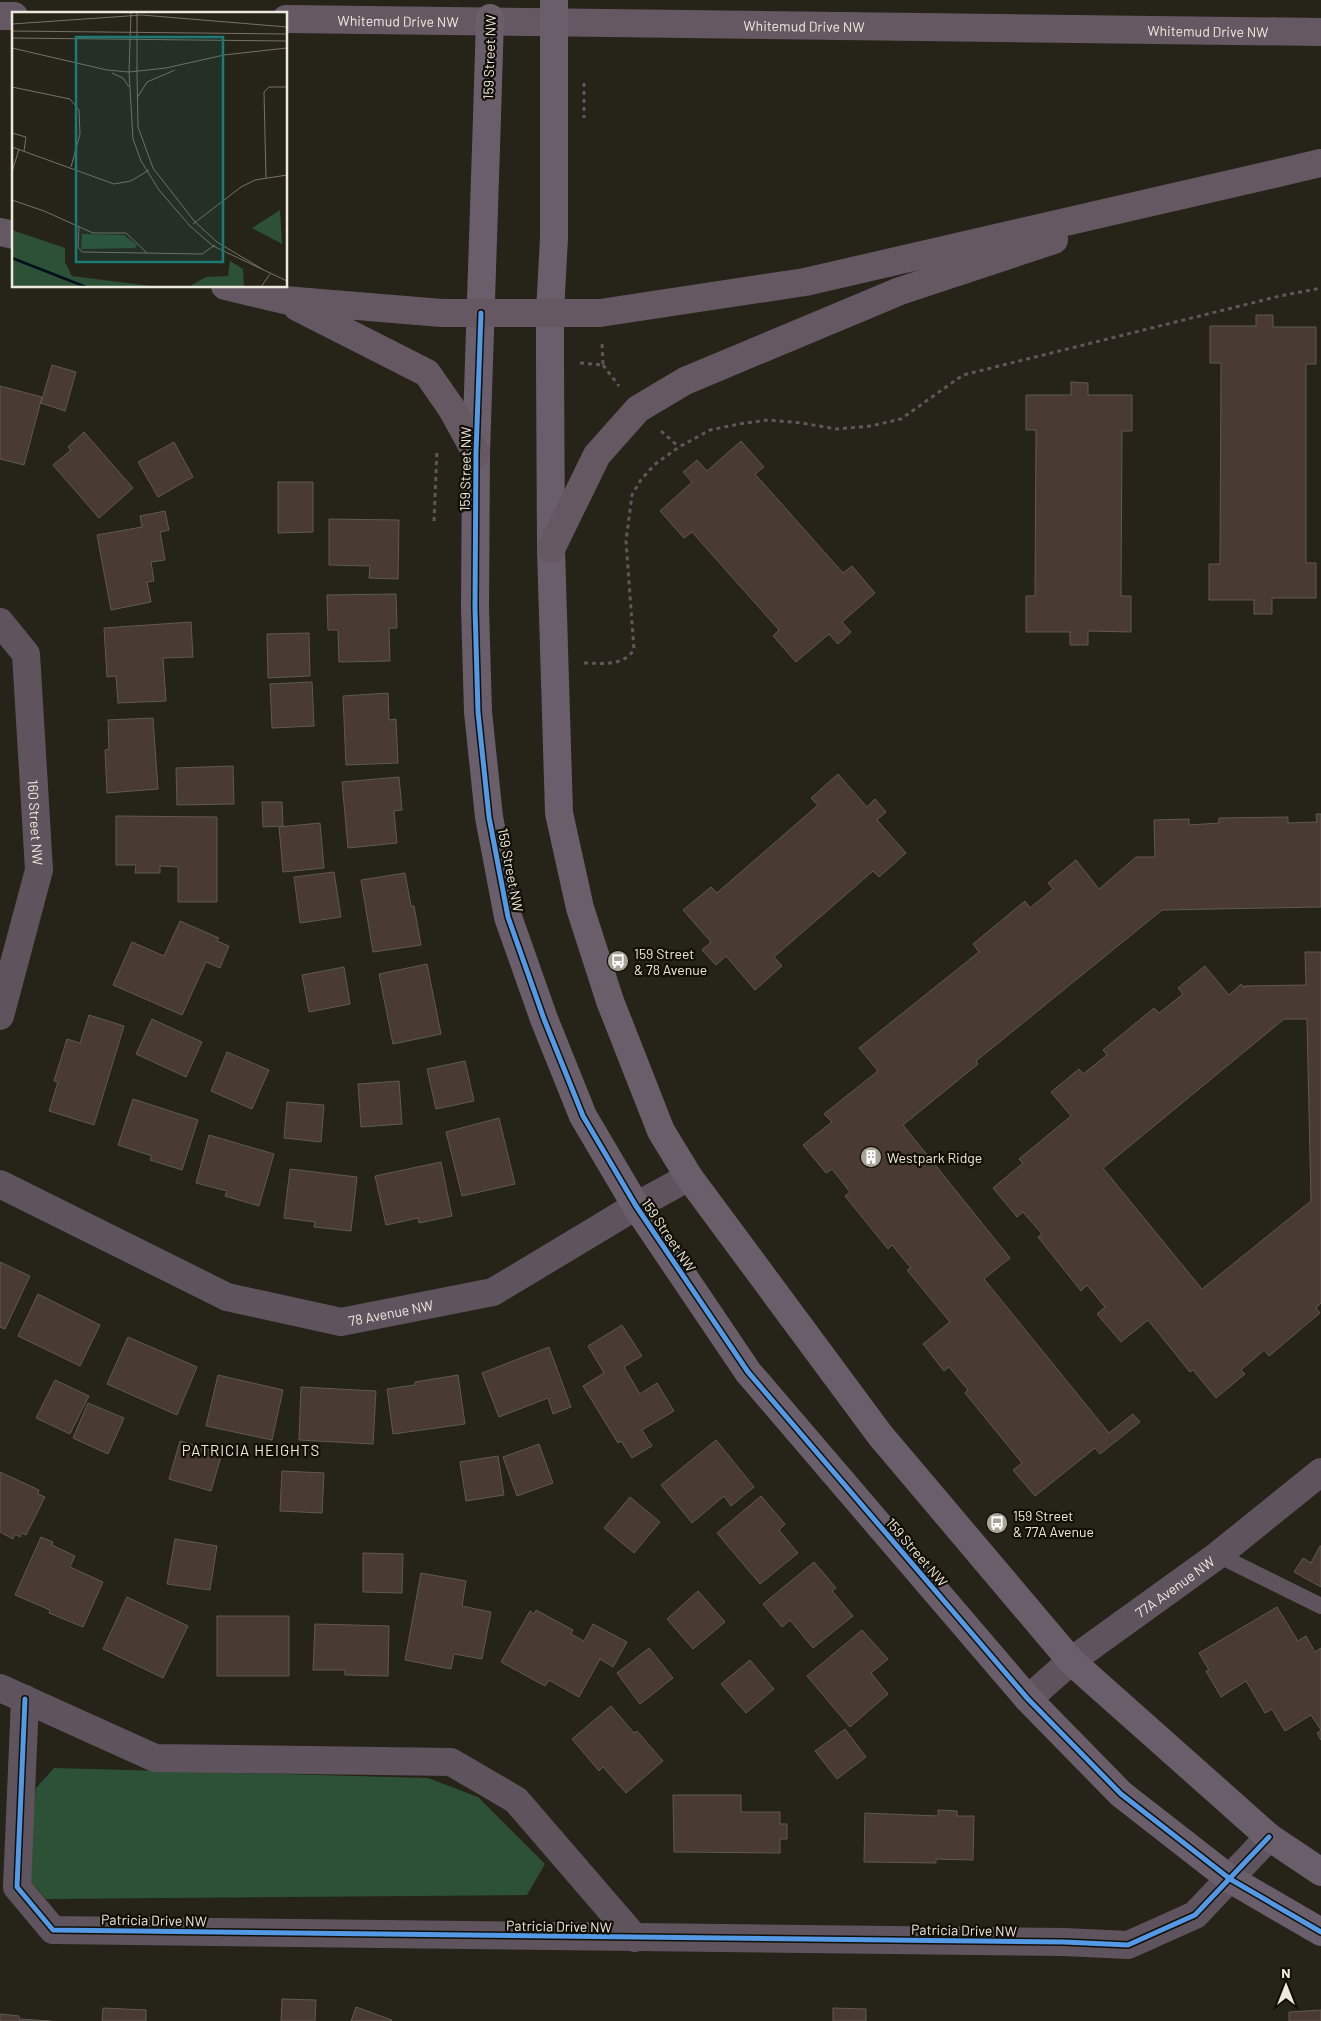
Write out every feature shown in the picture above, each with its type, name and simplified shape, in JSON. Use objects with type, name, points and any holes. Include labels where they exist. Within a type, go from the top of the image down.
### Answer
[{"type":"highway","name":"Whitemud Drive NW","points":[[288,19],[1321,32]]},
{"type":"highway","points":[[233,288],[284,300],[442,313],[600,313],[805,282],[1218,185],[1321,163]]},
{"type":"highway","points":[[552,549],[597,455],[638,409],[684,382],[900,291],[1218,185]]},
{"type":"highway","points":[[284,300],[427,373],[452,409],[476,453]]},
{"type":"street","name":"159 Street NW","points":[[490,0],[476,453],[475,608],[478,712],[489,817],[508,917],[544,1019],[582,1116],[636,1206],[748,1372],[1028,1699],[1121,1794],[1230,1879],[1321,1932]]},
{"type":"street","points":[[554,0],[554,238],[550,312],[554,664],[559,813],[580,908],[610,1001],[661,1131],[689,1177],[880,1435],[1071,1661],[1269,1838],[1321,1872]]},
{"type":"street","name":"160 Street NW","points":[[0,622],[26,654],[39,870],[0,1016]]},
{"type":"street","name":"78 Avenue NW","points":[[0,1184],[227,1297],[341,1322],[493,1292],[636,1206],[689,1177]]},
{"type":"street","name":"77A Avenue NW","points":[[1028,1699],[1071,1661],[1218,1555],[1321,1472]]},
{"type":"street","name":"Patricia Drive NW","points":[[0,1688],[155,1758],[451,1762],[516,1800],[635,1938]]},
{"type":"street","name":"Patricia Drive NW","points":[[25,1699],[17,1887],[53,1930],[1064,1942],[1128,1945],[1195,1915],[1269,1838]]},
{"type":"lane","points":[[1218,1555],[1321,1606]]},
{"type":"path","points":[[554,664],[618,662],[627,659],[634,650],[626,541],[632,495],[640,481],[654,465],[679,447],[710,430],[768,420],[836,429],[871,426],[901,419],[963,375],[1280,296],[1321,288]]},
{"type":"green space","points":[[54,1768],[428,1778],[478,1797],[545,1864],[527,1895],[46,1899],[26,1876],[36,1788]]},
{"type":"building","points":[[1256,315],[1273,315],[1273,327],[1316,327],[1316,364],[1306,364],[1306,563],[1316,563],[1316,598],[1272,598],[1272,614],[1254,614],[1254,600],[1209,600],[1209,564],[1220,564],[1221,363],[1210,363],[1210,326],[1256,326]]},
{"type":"building","points":[[52,365],[76,372],[65,411],[41,403]]},
{"type":"building","points":[[1071,382],[1088,383],[1088,395],[1132,395],[1132,431],[1122,431],[1121,596],[1131,596],[1131,632],[1088,631],[1088,645],[1070,645],[1070,632],[1026,632],[1026,596],[1035,596],[1036,430],[1026,430],[1026,395],[1071,395]]},
{"type":"building","points":[[0,386],[42,397],[24,465],[0,459]]},
{"type":"building","points":[[84,432],[133,488],[99,518],[53,465],[71,450],[68,447]]},
{"type":"building","points":[[741,441],[764,467],[755,474],[843,573],[852,566],[875,593],[842,622],[851,632],[838,644],[829,634],[796,662],[773,636],[779,630],[692,532],[684,538],[660,511],[692,482],[683,472],[697,460],[707,471]]},
{"type":"building","points":[[174,442],[193,477],[158,497],[138,462]]},
{"type":"building","points":[[278,482],[313,482],[313,532],[278,533]]},
{"type":"building","points":[[165,511],[169,530],[160,532],[165,560],[151,562],[154,581],[147,582],[151,602],[111,610],[97,535],[142,527],[140,516]]},
{"type":"building","points":[[329,519],[399,520],[398,579],[369,578],[370,566],[329,565]]},
{"type":"building","points":[[396,594],[397,628],[389,628],[390,661],[339,662],[338,630],[328,630],[327,595]]},
{"type":"building","points":[[191,622],[193,657],[163,658],[166,701],[118,703],[116,676],[107,677],[104,628]]},
{"type":"building","points":[[309,633],[310,676],[268,678],[267,634]]},
{"type":"building","points":[[312,682],[314,726],[272,728],[270,684]]},
{"type":"building","points":[[388,693],[389,720],[396,719],[398,763],[346,765],[343,696]]},
{"type":"building","points":[[153,718],[158,789],[107,793],[105,750],[109,749],[108,720]]},
{"type":"building","points":[[233,766],[234,804],[177,805],[176,768]]},
{"type":"building","points":[[838,774],[867,807],[875,799],[886,812],[877,820],[906,853],[879,877],[873,871],[774,957],[782,966],[755,990],[726,956],[716,965],[702,950],[711,942],[683,910],[711,887],[717,893],[818,805],[811,798]]},
{"type":"building","points":[[399,777],[402,810],[394,811],[397,843],[348,848],[342,782]]},
{"type":"building","points":[[262,802],[282,802],[283,826],[263,827]]},
{"type":"building","name":"Westpark Ridge","points":[[1316,814],[1321,814],[1321,907],[1162,910],[976,1061],[978,1064],[903,1125],[1010,1258],[984,1279],[1109,1433],[1133,1414],[1140,1422],[1100,1454],[1095,1448],[1035,1496],[1013,1470],[1022,1463],[965,1393],[968,1390],[949,1367],[944,1371],[923,1344],[950,1322],[907,1270],[911,1268],[892,1245],[888,1249],[845,1196],[850,1192],[832,1169],[826,1173],[803,1145],[832,1122],[824,1114],[878,1071],[859,1048],[979,952],[973,944],[1025,901],[1030,908],[1053,889],[1048,883],[1076,860],[1099,889],[1136,857],[1155,857],[1154,820],[1189,819],[1189,825],[1219,823],[1219,818],[1288,817],[1288,823],[1317,822]]},
{"type":"building","points":[[116,816],[217,817],[217,902],[178,902],[178,867],[160,866],[160,873],[135,873],[136,865],[116,865]]},
{"type":"building","points":[[320,823],[324,868],[283,872],[279,827]]},
{"type":"building","points":[[334,872],[341,917],[300,923],[294,877]]},
{"type":"building","points":[[405,873],[411,906],[414,906],[421,945],[373,952],[361,880]]},
{"type":"building","points":[[180,921],[219,938],[217,941],[229,946],[220,968],[206,962],[182,1015],[113,985],[132,942],[164,956]]},
{"type":"building","name":"Westpark Ridge","points":[[1305,952],[1321,952],[1321,1303],[1316,1308],[1320,1313],[1269,1356],[1264,1350],[1241,1370],[1245,1374],[1216,1398],[1193,1370],[1190,1372],[1148,1320],[1121,1342],[1097,1314],[1105,1307],[1087,1285],[1081,1291],[1038,1237],[1042,1234],[1023,1212],[1017,1217],[993,1188],[1023,1163],[1019,1159],[1071,1116],[1051,1092],[1079,1069],[1083,1074],[1107,1055],[1103,1050],[1154,1008],[1159,1013],[1183,994],[1178,988],[1205,966],[1229,995],[1241,984],[1244,988],[1244,986],[1306,985]],"holes":[[[1284,1019],[1307,1019],[1311,1201],[1202,1289],[1103,1168]]]},
{"type":"building","points":[[427,964],[441,1034],[393,1044],[379,974]]},
{"type":"building","points":[[344,967],[350,1004],[309,1012],[302,975]]},
{"type":"building","points":[[89,1015],[124,1026],[94,1125],[49,1111],[58,1082],[54,1081],[67,1039],[80,1043]]},
{"type":"building","points":[[152,1019],[202,1042],[186,1077],[136,1054]]},
{"type":"building","points":[[227,1052],[269,1070],[252,1109],[211,1091]]},
{"type":"building","points":[[465,1061],[474,1101],[436,1109],[427,1069]]},
{"type":"building","points":[[399,1081],[402,1124],[361,1127],[358,1084]]},
{"type":"building","points":[[133,1099],[198,1120],[182,1170],[150,1160],[152,1156],[118,1145]]},
{"type":"building","points":[[287,1102],[324,1105],[321,1142],[284,1138]]},
{"type":"building","points":[[499,1118],[515,1184],[462,1196],[446,1132]]},
{"type":"building","points":[[209,1135],[274,1154],[259,1206],[225,1196],[227,1191],[196,1183]]},
{"type":"building","points":[[441,1162],[452,1216],[419,1223],[418,1218],[386,1225],[375,1176]]},
{"type":"building","points":[[290,1169],[357,1177],[351,1231],[314,1227],[315,1222],[284,1218]]},
{"type":"building","points":[[0,1262],[30,1276],[5,1329],[0,1327]]},
{"type":"building","points":[[38,1294],[100,1325],[80,1366],[18,1336]]},
{"type":"building","points":[[622,1325],[642,1356],[624,1367],[640,1394],[657,1383],[674,1411],[642,1430],[652,1446],[632,1458],[621,1441],[618,1443],[583,1386],[604,1373],[588,1346]]},
{"type":"building","points":[[128,1337],[197,1367],[177,1415],[107,1384]]},
{"type":"building","points":[[549,1347],[571,1407],[553,1414],[548,1398],[499,1417],[482,1373]]},
{"type":"building","points":[[218,1375],[283,1390],[272,1440],[206,1426]]},
{"type":"building","points":[[458,1375],[465,1424],[393,1434],[387,1389]]},
{"type":"building","points":[[55,1380],[89,1396],[70,1434],[36,1418]]},
{"type":"building","points":[[301,1387],[376,1391],[373,1444],[299,1440]]},
{"type":"building","points":[[88,1403],[124,1418],[108,1454],[73,1438]]},
{"type":"building","points":[[716,1440],[754,1487],[731,1506],[724,1496],[692,1523],[661,1485]]},
{"type":"building","points":[[180,1441],[222,1453],[211,1491],[169,1479]]},
{"type":"building","points":[[539,1444],[553,1483],[517,1496],[503,1457]]},
{"type":"building","points":[[498,1456],[504,1495],[466,1501],[460,1462]]},
{"type":"building","points":[[282,1471],[324,1473],[322,1513],[280,1511]]},
{"type":"building","points":[[0,1472],[39,1490],[38,1494],[45,1497],[26,1535],[22,1533],[20,1537],[15,1534],[13,1539],[0,1532]]},
{"type":"building","points":[[761,1496],[785,1524],[779,1530],[798,1553],[760,1584],[717,1533]]},
{"type":"building","points":[[630,1497],[660,1522],[634,1553],[604,1528]]},
{"type":"building","points":[[41,1537],[53,1542],[52,1545],[75,1556],[70,1567],[103,1582],[83,1627],[49,1613],[50,1610],[15,1595]]},
{"type":"building","points":[[175,1539],[217,1546],[210,1590],[167,1584]]},
{"type":"building","points":[[1320,1546],[1321,1587],[1294,1572],[1303,1558],[1311,1563]]},
{"type":"building","points":[[363,1553],[403,1554],[402,1593],[363,1592]]},
{"type":"building","points":[[814,1562],[836,1588],[832,1591],[853,1616],[813,1648],[790,1620],[782,1627],[763,1604]]},
{"type":"building","points":[[421,1573],[466,1581],[462,1606],[491,1612],[482,1659],[454,1654],[451,1669],[405,1660]]},
{"type":"building","points":[[698,1591],[725,1622],[693,1649],[667,1619]]},
{"type":"building","points":[[127,1597],[188,1626],[163,1678],[103,1649]]},
{"type":"building","points":[[1277,1607],[1298,1641],[1306,1636],[1315,1652],[1321,1648],[1321,1730],[1311,1715],[1285,1731],[1272,1709],[1265,1713],[1246,1681],[1221,1697],[1206,1671],[1209,1670],[1199,1653]]},
{"type":"building","points":[[536,1610],[573,1630],[571,1634],[584,1641],[593,1624],[627,1642],[613,1667],[600,1659],[579,1697],[549,1680],[545,1686],[501,1662],[530,1611],[534,1614]]},
{"type":"building","points":[[217,1616],[289,1616],[289,1676],[217,1676]]},
{"type":"building","points":[[315,1624],[389,1626],[388,1676],[345,1675],[345,1670],[313,1670]]},
{"type":"building","points":[[862,1630],[888,1659],[871,1673],[888,1694],[850,1727],[807,1676]]},
{"type":"building","points":[[649,1648],[673,1678],[640,1704],[617,1673]]},
{"type":"building","points":[[750,1660],[774,1689],[746,1713],[721,1684]]},
{"type":"building","points":[[611,1706],[634,1733],[637,1731],[663,1761],[626,1793],[603,1767],[599,1771],[572,1739]]},
{"type":"building","points":[[845,1729],[866,1757],[837,1779],[815,1751]]},
{"type":"building","points":[[1321,1730],[1321,1740],[1317,1733]]},
{"type":"building","points":[[673,1795],[741,1795],[741,1812],[780,1812],[780,1824],[787,1824],[787,1839],[780,1839],[780,1853],[674,1852]]},
{"type":"building","points":[[938,1810],[957,1811],[957,1816],[974,1816],[973,1860],[936,1859],[936,1863],[864,1862],[865,1813],[938,1816]]},
{"type":"building","points":[[282,1999],[316,2000],[315,2021],[281,2021]]},
{"type":"building","points":[[356,2007],[392,2020],[351,2021]]},
{"type":"building","points":[[103,2008],[146,2010],[146,2021],[102,2021]]},
{"type":"building","points":[[833,2008],[866,2009],[866,2021],[833,2021]]},
{"type":"building","points":[[1321,2010],[1321,2021],[1289,2021],[1289,2012]]},
{"type":"building","points":[[0,2014],[19,2016],[19,2019],[51,2021],[0,2021]]},
{"type":"cycle path","points":[[481,313],[476,453],[475,608],[478,712],[489,817],[508,917],[544,1019],[583,1116],[636,1206],[748,1372],[1028,1699],[1121,1794],[1230,1879],[1321,1932]]},
{"type":"cycle path","points":[[25,1699],[17,1887],[53,1930],[1064,1942],[1128,1945],[1195,1915],[1269,1837]]},
{"type":"place","name":"159 Street & 78 Avenue","points":[[618,961]]},
{"type":"place","name":"Westpark Ridge","points":[[871,1157]]},
{"type":"place","name":"159 Street & 77A Avenue","points":[[997,1523]]},
{"type":"district","name":"PATRICIA HEIGHTS","points":[[251,1450]]}]
